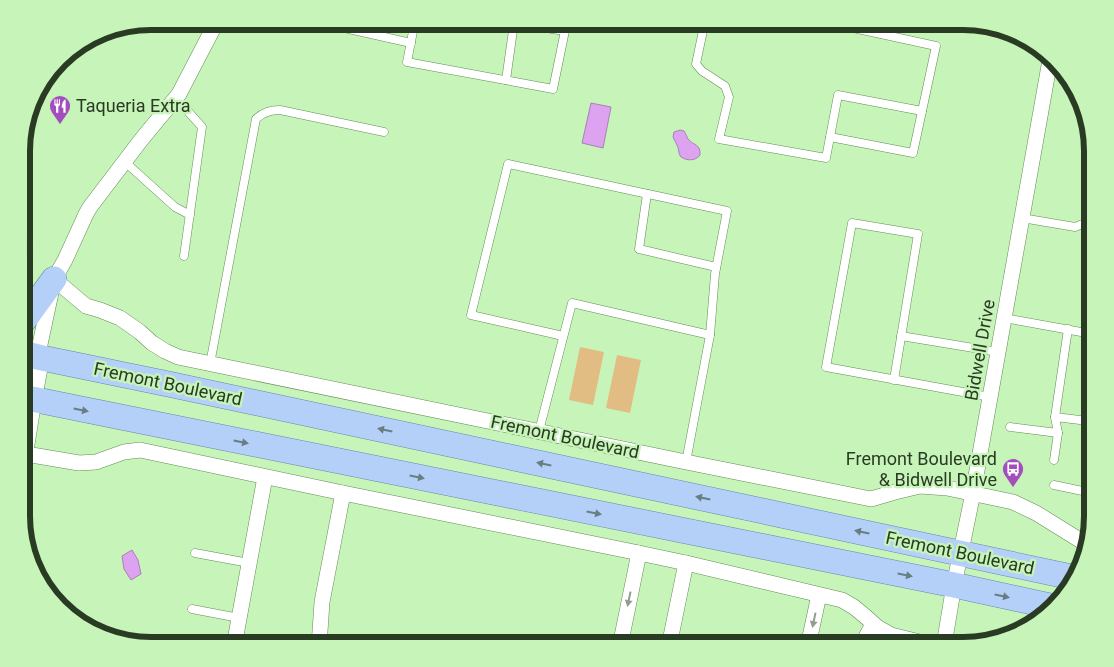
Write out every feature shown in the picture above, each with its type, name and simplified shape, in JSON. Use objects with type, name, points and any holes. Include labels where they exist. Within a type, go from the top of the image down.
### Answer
[{"type":"main road","points":[[30,312],[54,280]]},
{"type":"main road","name":"Fremont Boulevard","points":[[30,358],[212,393],[1068,576]]},
{"type":"main road","name":"Fremont Boulevard","points":[[30,399],[1045,605]]},
{"type":"street","points":[[30,358],[54,280],[90,207],[179,94],[212,30]]},
{"type":"street","name":"Bidwell Drive","points":[[945,637],[1049,66]]},
{"type":"street","name":"Fremont Boulevard","points":[[54,280],[86,306],[120,318],[152,343],[178,357],[872,499],[920,486],[947,488],[973,493],[1012,502],[1036,513],[1081,541]]},
{"type":"street","points":[[30,455],[79,463],[96,462],[124,452],[140,450],[639,553],[842,600],[854,607],[877,627],[901,637]]},
{"type":"street","points":[[236,637],[265,477]]},
{"type":"street","points":[[320,637],[322,602],[343,493]]},
{"type":"street","points":[[622,637],[639,553]]},
{"type":"street","points":[[671,637],[686,563]]},
{"type":"street","points":[[810,637],[819,595]]},
{"type":"street","points":[[866,637],[873,624]]},
{"type":"lane","points":[[352,30],[411,43]]},
{"type":"lane","points":[[413,30],[407,62],[553,89],[566,31],[560,30]]},
{"type":"lane","points":[[506,80],[513,30]]},
{"type":"lane","points":[[703,30],[696,64],[702,71],[725,86],[728,97],[720,139],[826,158],[838,95],[922,111]]},
{"type":"lane","points":[[830,137],[913,153],[936,46],[862,30]]},
{"type":"lane","points":[[176,98],[202,127],[184,256]]},
{"type":"lane","points":[[210,364],[256,119],[261,114],[271,110],[280,110],[384,132]]},
{"type":"lane","points":[[125,162],[175,207],[190,215]]},
{"type":"lane","points":[[563,336],[471,314],[508,164],[727,211],[716,266],[710,335],[686,462]]},
{"type":"lane","points":[[647,194],[639,249],[716,266]]},
{"type":"lane","points":[[1022,218],[1075,227],[1084,224]]},
{"type":"lane","points":[[894,380],[918,234],[852,223],[826,367],[894,380],[990,398]]},
{"type":"lane","points":[[539,431],[572,303],[710,335]]},
{"type":"lane","points":[[1004,318],[1084,332]]},
{"type":"lane","points":[[1054,460],[1058,433],[1055,417],[1068,329]]},
{"type":"lane","points":[[901,336],[998,352]]},
{"type":"lane","points":[[1055,417],[1080,420]]},
{"type":"lane","points":[[1010,427],[1058,433]]},
{"type":"lane","points":[[1054,485],[1084,491]]},
{"type":"lane","points":[[195,553],[249,563]]},
{"type":"lane","points":[[192,609],[239,618]]},
{"type":"shaded area","points":[[591,103],[611,107],[603,148],[582,143]]},
{"type":"shaded area","points":[[684,131],[688,139],[699,149],[700,155],[696,158],[689,160],[680,156],[678,146],[673,137],[674,132]]},
{"type":"shaded area","points":[[580,347],[604,352],[593,405],[569,400]]},
{"type":"shaded area","points":[[617,355],[641,360],[630,413],[606,408]]},
{"type":"shaded area","points":[[132,550],[138,560],[141,574],[131,580],[124,569],[122,556]]},
{"type":"place","name":"Taqueria Extra","points":[[60,125]]},
{"type":"place","name":"Fremont Boulevard & Bidwell Drive","points":[[1013,488]]}]
